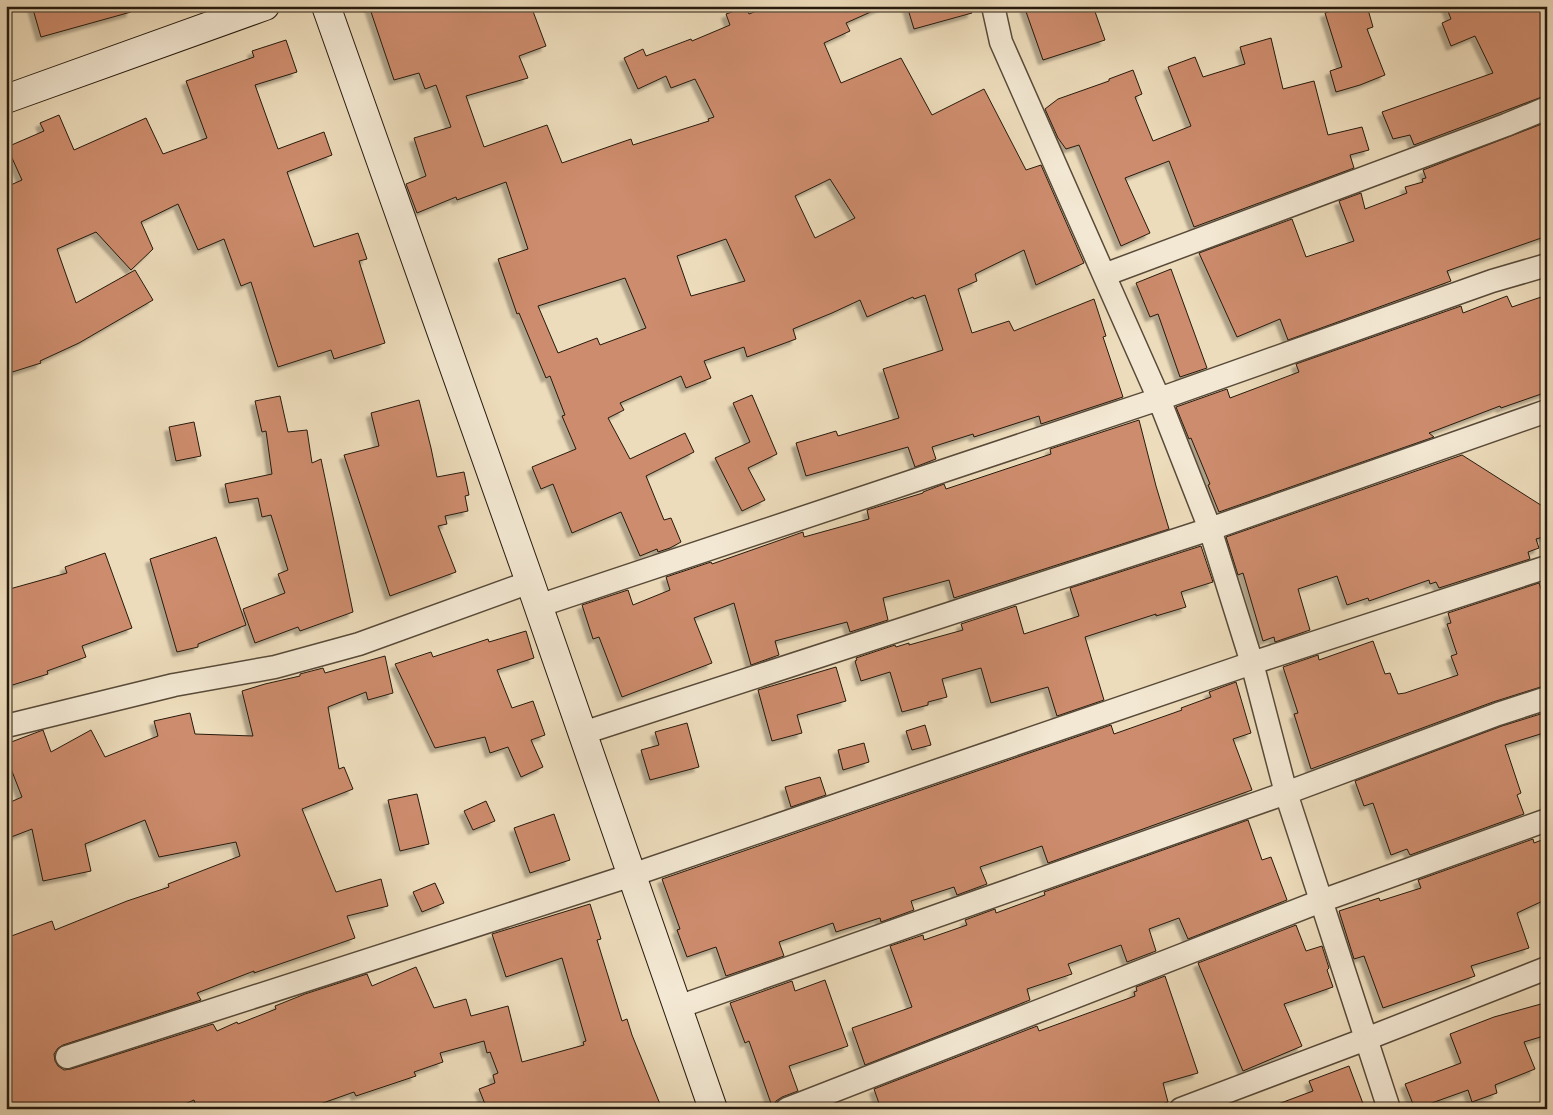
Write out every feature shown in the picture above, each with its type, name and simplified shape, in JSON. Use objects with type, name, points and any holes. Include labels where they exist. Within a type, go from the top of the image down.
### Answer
[{"type":"main road","points":[[6,99],[266,6]]},
{"type":"main road","points":[[326,6],[583,733],[713,1109]]},
{"type":"street","points":[[993,6],[1001,42],[1158,399],[1210,530],[1252,663],[1286,793],[1390,1109]]},
{"type":"street","points":[[1104,276],[1547,108]]},
{"type":"street","points":[[6,726],[174,685],[274,666],[534,594],[1158,399],[1492,281],[1547,265]]},
{"type":"street","points":[[583,733],[1210,530],[1547,411]]},
{"type":"street","points":[[67,1057],[632,875],[1252,663],[1547,567]]},
{"type":"street","points":[[678,1007],[1286,793],[1547,698]]},
{"type":"street","points":[[787,1109],[1321,901],[1547,820]]},
{"type":"street","points":[[1181,1109],[1547,968]]},
{"type":"building","points":[[32,6],[130,6],[131,12],[41,37]]},
{"type":"building","points":[[369,6],[531,6],[546,46],[519,56],[528,78],[466,96],[484,147],[547,125],[562,163],[631,139],[633,145],[709,121],[708,119],[714,117],[695,79],[671,88],[666,76],[638,89],[624,58],[643,49],[646,56],[691,39],[692,41],[730,25],[726,14],[746,7],[749,14],[769,6],[884,6],[846,23],[850,31],[824,43],[841,83],[901,58],[932,115],[984,89],[1026,170],[1041,165],[1084,263],[1036,285],[1024,250],[975,274],[977,281],[958,289],[972,333],[1009,321],[1014,331],[1094,299],[1106,336],[1103,337],[1123,397],[1041,424],[1039,416],[974,437],[973,434],[932,447],[936,459],[915,467],[908,447],[806,476],[796,443],[836,431],[838,436],[899,418],[883,369],[943,350],[925,295],[914,299],[913,297],[867,317],[860,300],[793,329],[796,339],[747,357],[744,347],[704,361],[711,378],[686,388],[681,376],[620,403],[624,410],[608,418],[630,459],[685,433],[694,452],[646,476],[664,520],[671,518],[681,542],[670,548],[658,552],[657,549],[640,556],[621,512],[572,533],[553,484],[541,489],[532,467],[576,449],[562,416],[565,415],[550,376],[546,378],[519,313],[517,314],[498,259],[528,249],[506,182],[457,200],[456,197],[417,213],[406,184],[426,176],[414,138],[451,127],[436,85],[425,89],[419,73],[394,80]],"holes":[[[830,179],[855,218],[815,238],[795,196]],[[726,239],[745,281],[691,296],[677,256]],[[625,278],[646,328],[600,345],[597,338],[558,353],[538,306]]]},
{"type":"building","points":[[907,6],[971,6],[972,13],[914,29]]},
{"type":"building","points":[[1024,6],[1093,6],[1105,40],[1043,60]]},
{"type":"building","points":[[1347,6],[1367,6],[1373,27],[1367,29],[1385,75],[1336,92],[1330,71],[1342,67],[1325,13]]},
{"type":"building","points":[[1446,6],[1547,6],[1547,95],[1414,145],[1410,135],[1393,139],[1382,112],[1493,73],[1475,36],[1451,46],[1442,23],[1451,19]]},
{"type":"building","points":[[1271,38],[1283,89],[1314,81],[1328,135],[1362,127],[1369,150],[1350,155],[1354,168],[1194,227],[1169,161],[1125,178],[1150,233],[1121,246],[1079,145],[1066,149],[1058,138],[1045,109],[1058,99],[1109,81],[1109,79],[1133,70],[1142,94],[1135,97],[1153,141],[1191,126],[1168,67],[1195,57],[1203,77],[1245,64],[1240,47]]},
{"type":"building","points":[[286,40],[297,72],[255,85],[278,149],[324,132],[332,155],[287,172],[314,247],[358,233],[367,259],[359,261],[385,343],[334,359],[331,350],[278,367],[251,282],[241,286],[224,239],[198,250],[178,204],[141,222],[153,249],[131,270],[96,232],[57,249],[76,303],[135,270],[153,300],[79,343],[40,361],[41,363],[6,374],[6,187],[22,180],[7,147],[44,131],[40,123],[59,115],[74,150],[146,118],[163,154],[207,138],[186,81],[254,57],[252,51]]},
{"type":"building","points":[[1547,122],[1547,236],[1447,271],[1451,281],[1288,340],[1280,319],[1237,337],[1199,253],[1292,219],[1306,257],[1354,241],[1339,201],[1361,193],[1365,209],[1407,193],[1405,187],[1423,182],[1422,179],[1426,178],[1423,170]]},
{"type":"building","points":[[1171,269],[1207,368],[1180,377],[1158,314],[1150,317],[1136,283]]},
{"type":"building","points":[[1547,295],[1547,392],[1501,408],[1500,406],[1429,433],[1434,437],[1219,512],[1208,485],[1210,484],[1176,407],[1227,389],[1230,398],[1299,372],[1296,364],[1461,306],[1463,313],[1507,296],[1512,307]]},
{"type":"building","points":[[752,395],[777,454],[748,468],[765,500],[742,511],[715,458],[750,442],[733,403]]},
{"type":"building","points":[[280,396],[288,432],[307,430],[312,463],[321,459],[353,612],[300,631],[298,627],[255,643],[243,609],[285,593],[278,574],[288,570],[271,515],[262,517],[258,498],[229,503],[225,484],[272,474],[266,431],[262,432],[255,401]]},
{"type":"building","points":[[419,400],[437,477],[464,472],[469,495],[465,496],[468,511],[445,516],[447,524],[438,526],[456,572],[390,596],[344,455],[379,446],[371,413]]},
{"type":"building","points":[[1139,420],[1169,529],[954,598],[949,580],[883,598],[888,620],[850,632],[847,622],[775,641],[779,655],[751,665],[734,603],[694,618],[712,663],[622,697],[599,637],[593,639],[582,605],[628,590],[633,605],[670,590],[666,577],[711,562],[712,564],[803,532],[804,537],[869,519],[867,510],[923,493],[944,484],[946,489],[1051,454],[1050,449]]},
{"type":"building","points":[[194,422],[201,456],[176,461],[169,427]]},
{"type":"building","points":[[1462,455],[1547,509],[1547,536],[1536,539],[1539,548],[1528,552],[1530,559],[1439,588],[1436,582],[1430,584],[1429,580],[1369,601],[1368,598],[1347,605],[1337,576],[1298,589],[1310,630],[1275,642],[1274,637],[1263,641],[1243,573],[1238,575],[1226,537]]},
{"type":"building","points":[[216,537],[246,625],[198,644],[198,647],[177,652],[150,559]]},
{"type":"building","points":[[1201,546],[1213,582],[1181,592],[1186,607],[1156,616],[1156,614],[1085,637],[1104,700],[1057,716],[1048,687],[991,703],[981,668],[942,679],[947,697],[928,702],[928,705],[902,712],[890,672],[861,681],[855,661],[857,660],[856,658],[895,645],[896,647],[909,643],[909,645],[963,630],[961,624],[1016,606],[1024,634],[1079,616],[1070,588]]},
{"type":"building","points":[[105,553],[132,628],[82,646],[86,657],[47,671],[48,674],[6,687],[6,590],[67,573],[65,567]]},
{"type":"building","points":[[1539,583],[1547,605],[1547,685],[1493,702],[1311,769],[1294,714],[1298,713],[1283,667],[1318,655],[1319,660],[1373,641],[1385,674],[1390,673],[1398,694],[1405,693],[1458,675],[1451,656],[1457,654],[1447,624],[1451,623],[1448,613]]},
{"type":"building","points":[[526,631],[534,658],[497,670],[512,708],[533,701],[545,735],[531,740],[543,767],[521,777],[508,747],[490,753],[485,737],[435,748],[395,664],[431,652],[433,657],[488,639],[489,642]]},
{"type":"building","points":[[385,656],[393,693],[368,700],[366,692],[328,707],[339,769],[344,767],[353,789],[302,809],[336,892],[381,879],[388,906],[347,916],[355,938],[254,973],[254,971],[197,993],[201,1000],[63,1045],[54,1054],[58,1066],[64,1070],[71,1069],[213,1024],[217,1031],[276,1009],[275,1006],[305,994],[367,974],[372,986],[416,967],[434,1008],[466,999],[471,1016],[508,1006],[522,1062],[584,1045],[583,1042],[586,1041],[562,958],[506,977],[492,934],[590,904],[601,939],[597,940],[622,1021],[627,1019],[662,1109],[487,1109],[479,1089],[495,1083],[493,1075],[498,1073],[490,1052],[487,1053],[484,1041],[440,1053],[443,1062],[414,1072],[416,1076],[356,1096],[354,1092],[306,1109],[197,1109],[194,1100],[173,1109],[6,1109],[6,938],[52,921],[55,930],[127,901],[169,887],[168,884],[240,856],[236,842],[159,857],[145,820],[85,844],[91,871],[43,881],[32,829],[6,839],[6,804],[22,797],[6,756],[6,744],[43,730],[51,752],[91,730],[105,757],[158,736],[154,721],[190,713],[195,734],[253,736],[242,691],[323,668],[325,673]]},
{"type":"building","points":[[836,667],[846,701],[797,715],[802,733],[772,741],[758,690]]},
{"type":"building","points":[[1236,682],[1251,733],[1233,739],[1252,790],[1048,863],[1042,846],[980,867],[987,884],[957,895],[954,887],[911,901],[914,910],[881,922],[880,918],[836,932],[833,923],[779,942],[784,956],[726,976],[716,947],[687,957],[677,930],[680,929],[662,879],[1111,725],[1114,734],[1182,710],[1181,708],[1211,697],[1209,692]]},
{"type":"building","points":[[1547,712],[1547,732],[1505,745],[1521,793],[1517,795],[1524,814],[1410,855],[1407,849],[1391,855],[1373,803],[1364,806],[1355,781],[1502,726]]},
{"type":"building","points":[[687,723],[699,767],[650,780],[641,750],[659,745],[655,732]]},
{"type":"building","points":[[925,725],[931,745],[912,750],[906,731]]},
{"type":"building","points":[[864,743],[869,762],[843,770],[838,750]]},
{"type":"building","points":[[820,777],[826,795],[791,807],[785,787]]},
{"type":"building","points":[[417,794],[429,844],[400,851],[388,800]]},
{"type":"building","points":[[486,801],[495,821],[473,830],[464,811]]},
{"type":"building","points":[[554,814],[570,860],[530,873],[514,828]]},
{"type":"building","points":[[1248,820],[1262,860],[1271,857],[1287,900],[1188,939],[1179,918],[1149,929],[1156,951],[1127,962],[1121,945],[1068,964],[1072,974],[1027,989],[1030,1000],[865,1065],[852,1028],[912,1007],[890,946],[923,935],[924,940],[967,925],[965,920],[995,909],[996,913],[1045,895],[1044,892]]},
{"type":"building","points":[[1547,838],[1547,899],[1517,913],[1529,948],[1471,966],[1475,976],[1383,1008],[1364,956],[1354,959],[1339,911],[1379,898],[1380,901],[1421,888],[1418,880],[1533,839],[1534,843]]},
{"type":"building","points":[[435,883],[444,903],[422,912],[413,892]]},
{"type":"building","points":[[1296,925],[1306,951],[1322,946],[1333,987],[1284,1004],[1302,1046],[1243,1071],[1198,963]]},
{"type":"building","points":[[1165,976],[1198,1073],[1163,1083],[1168,1102],[1147,1109],[881,1109],[874,1089],[1037,1026],[1039,1031],[1135,996],[1136,987]]},
{"type":"building","points":[[825,980],[848,1046],[789,1066],[798,1091],[776,1101],[773,1109],[749,1041],[745,1043],[730,1003],[792,981],[795,991]]},
{"type":"building","points":[[1541,1004],[1547,1022],[1547,1035],[1524,1042],[1535,1069],[1495,1085],[1497,1093],[1472,1102],[1468,1090],[1415,1109],[1405,1084],[1461,1063],[1450,1034],[1494,1017]]},
{"type":"building","points":[[1349,1066],[1365,1109],[1271,1109],[1270,1107],[1313,1091],[1309,1081]]}]
